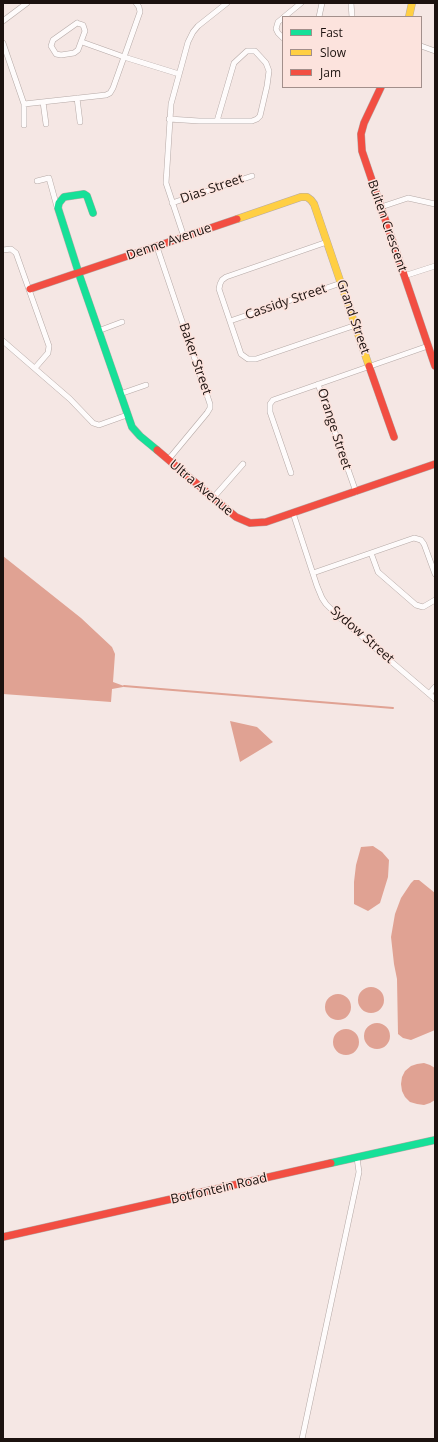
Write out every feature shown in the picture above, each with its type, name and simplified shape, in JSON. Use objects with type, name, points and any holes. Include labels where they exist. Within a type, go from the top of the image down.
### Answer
[{"type":"street","points":[[3,21],[27,3]]},
{"type":"street","points":[[24,104],[106,95],[110,93],[140,12],[138,5],[145,3]]},
{"type":"street","points":[[184,237],[165,179],[172,99],[188,42],[193,32],[198,26],[228,3]]},
{"type":"street","points":[[285,16],[301,3]]},
{"type":"street","points":[[319,16],[322,3]]},
{"type":"street","points":[[351,3],[352,16]]},
{"type":"street","points":[[409,16],[412,3]]},
{"type":"street","points":[[282,19],[278,22],[276,29],[282,37]]},
{"type":"street","points":[[77,23],[81,24],[85,29],[82,42],[78,51],[74,54],[58,54],[54,52],[52,46],[54,38],[77,23]]},
{"type":"street","points":[[82,42],[179,74]]},
{"type":"street","points":[[3,43],[24,104],[24,124]]},
{"type":"street","points":[[422,46],[435,50]]},
{"type":"street","points":[[170,119],[199,121],[217,121],[252,121],[257,119],[260,116],[269,71],[266,63],[255,51],[247,50],[234,63],[217,121]]},
{"type":"street","name":"Buiten Crescent","points":[[381,88],[364,123],[361,140],[363,157],[435,366]]},
{"type":"street","points":[[77,98],[80,122]]},
{"type":"street","points":[[43,102],[46,124]]},
{"type":"street","name":"Dias Street","points":[[172,203],[252,176]]},
{"type":"street","points":[[37,180],[47,178],[50,179],[58,208]]},
{"type":"street","points":[[58,208],[58,204],[64,197],[84,194],[87,196],[93,213]]},
{"type":"street","name":"Denne Avenue","points":[[30,289],[301,197],[309,199]]},
{"type":"street","points":[[381,207],[408,198],[435,204]]},
{"type":"street","name":"Grand Street","points":[[309,199],[314,204],[394,437]]},
{"type":"street","name":"Ultra Avenue","points":[[58,208],[127,415],[137,433],[236,517],[250,523],[266,522],[435,464]]},
{"type":"street","points":[[327,242],[224,278],[219,289],[230,322],[242,354],[245,358],[250,360],[256,360],[356,325]]},
{"type":"street","name":"Baker Street","points":[[157,247],[210,404],[210,408],[207,413],[168,460]]},
{"type":"street","points":[[3,250],[11,249],[16,253],[30,289],[49,349],[48,353],[35,368]]},
{"type":"street","points":[[404,276],[435,266]]},
{"type":"street","name":"Cassidy Street","points":[[230,322],[341,283]]},
{"type":"street","points":[[98,331],[122,322]]},
{"type":"street","points":[[3,341],[70,399],[93,423],[98,424],[127,415]]},
{"type":"street","name":"Orange Street","points":[[356,492],[318,384],[428,346]]},
{"type":"street","points":[[291,473],[270,412],[270,404],[276,398],[318,384]]},
{"type":"street","points":[[120,394],[146,385]]},
{"type":"street","points":[[213,498],[243,464]]},
{"type":"street","name":"Sydow Street","points":[[293,513],[322,598],[331,609],[435,699]]},
{"type":"street","points":[[313,574],[412,539],[419,539],[424,544],[435,574]]},
{"type":"street","points":[[371,553],[378,572],[416,605],[423,607],[435,600]]},
{"type":"street","points":[[429,694],[435,687]]},
{"type":"street","name":"Botfontein Road","points":[[3,1237],[435,1140]]},
{"type":"street","points":[[302,1439],[359,1172],[357,1158]]},
{"type":"shaded area","points":[[3,556],[81,618],[112,647],[115,654],[113,682],[124,686],[112,689],[111,702],[3,694]]},
{"type":"shaded area","points":[[230,721],[257,727],[273,742],[240,762]]},
{"type":"shaded area","points":[[373,846],[382,852],[389,860],[388,877],[380,903],[368,911],[354,904],[354,882],[356,865],[361,847]]},
{"type":"shaded area","points":[[414,880],[419,880],[435,893],[435,1030],[411,1040],[403,1038],[398,1034],[397,979],[391,937],[395,914],[401,898]]},
{"type":"shaded area","points":[[371,987],[380,991],[384,1000],[380,1009],[371,1013],[362,1009],[358,1000],[362,991]]},
{"type":"shaded area","points":[[338,994],[347,998],[351,1007],[347,1016],[338,1020],[329,1016],[325,1007],[329,998]]},
{"type":"shaded area","points":[[377,1023],[386,1027],[390,1036],[386,1045],[377,1049],[368,1045],[364,1036],[368,1027]]},
{"type":"shaded area","points":[[346,1029],[355,1033],[359,1042],[355,1051],[346,1055],[337,1051],[333,1042],[337,1033]]},
{"type":"shaded area","points":[[424,1063],[435,1068],[435,1100],[424,1105],[410,1102],[402,1091],[401,1084],[405,1071],[411,1066]]},
{"type":"waterway","points":[[124,686],[393,708]]},
{"type":"traffic: fast","points":[[93,213],[87,196],[84,194],[64,197],[59,203],[58,208],[80,277],[132,427],[140,436],[157,450]]},
{"type":"traffic: fast","points":[[331,1163],[435,1140]]},
{"type":"traffic: slow","points":[[409,16],[412,3]]},
{"type":"traffic: slow","points":[[237,219],[301,197],[307,197],[311,200],[314,204],[369,366]]},
{"type":"traffic: jam","points":[[381,88],[364,123],[361,134],[362,151],[435,366]]},
{"type":"traffic: jam","points":[[30,289],[237,219]]},
{"type":"traffic: jam","points":[[369,366],[394,437]]},
{"type":"traffic: jam","points":[[157,450],[236,517],[250,523],[266,522],[435,464]]},
{"type":"traffic: jam","points":[[3,1237],[331,1163]]}]
